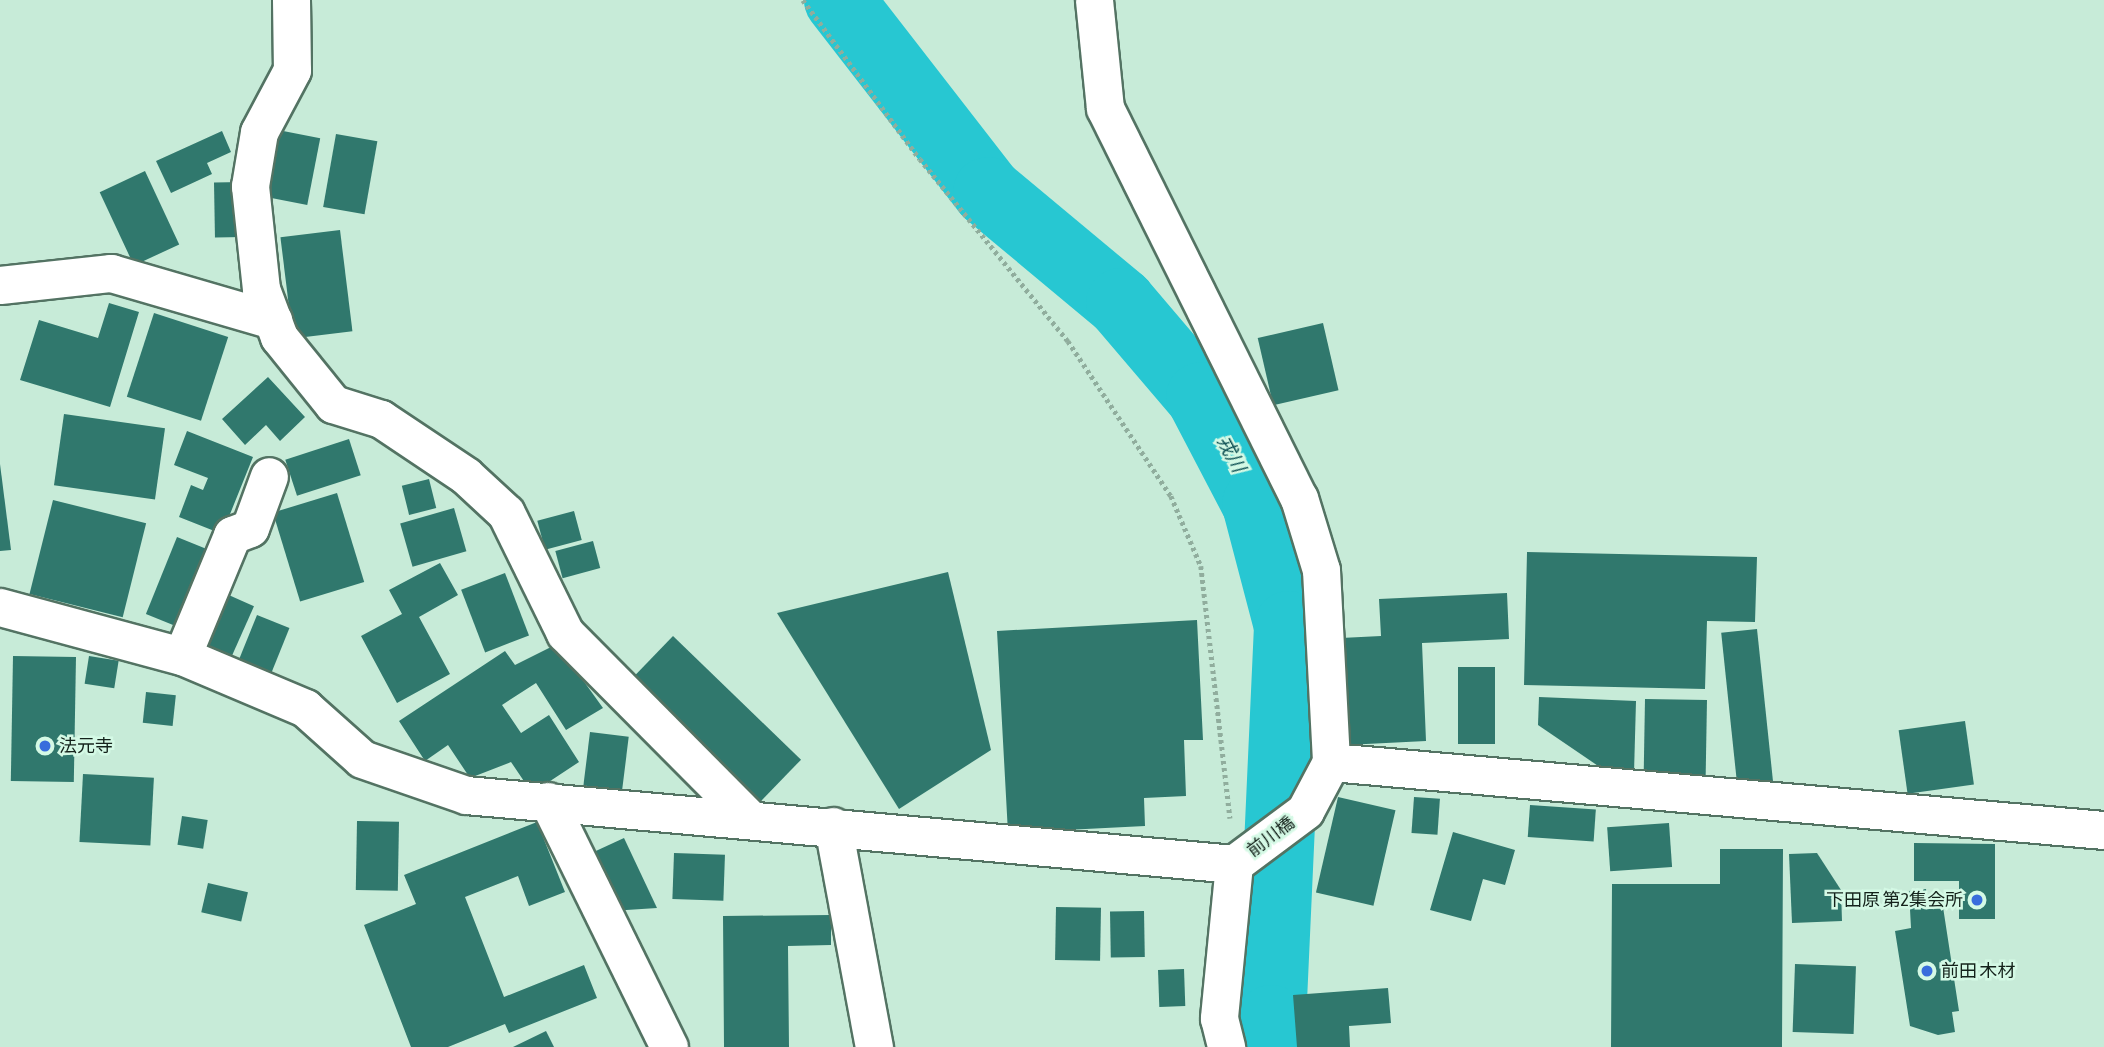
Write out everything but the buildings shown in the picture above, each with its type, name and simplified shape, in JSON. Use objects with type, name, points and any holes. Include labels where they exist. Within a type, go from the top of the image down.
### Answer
[{"type":"street","points":[[291,0],[292,71],[259,132],[250,186],[261,289],[279,337],[334,404],[381,419],[466,475],[506,513],[565,633],[749,818]]},
{"type":"street","points":[[1094,0],[1105,108],[1299,498],[1321,570],[1331,762],[2104,830]]},
{"type":"street","points":[[0,285],[111,272],[273,320]]},
{"type":"street","points":[[182,656],[232,535],[250,528],[269,477]]},
{"type":"street","points":[[0,607],[182,656],[304,708],[362,759],[466,795],[1236,863],[1219,1018],[1226,1047]]},
{"type":"street","name":"前川橋","points":[[1236,863],[1306,811],[1331,762]]},
{"type":"street","points":[[548,801],[669,1047]]},
{"type":"street","points":[[833,826],[874,1047]]},
{"type":"path","points":[[803,0],[920,159],[1068,341],[1171,496],[1201,566],[1236,863]]},
{"type":"waterway","name":"戎川","points":[[839,0],[988,192],[1121,303],[1201,397],[1257,504],[1289,626],[1271,1020],[1276,1047]]},
{"type":"place","name":"法元寺","points":[[45,746]]},
{"type":"place","name":"下田原 第2集会所","points":[[1977,900]]},
{"type":"place","name":"前田 木材","points":[[1927,971]]}]
